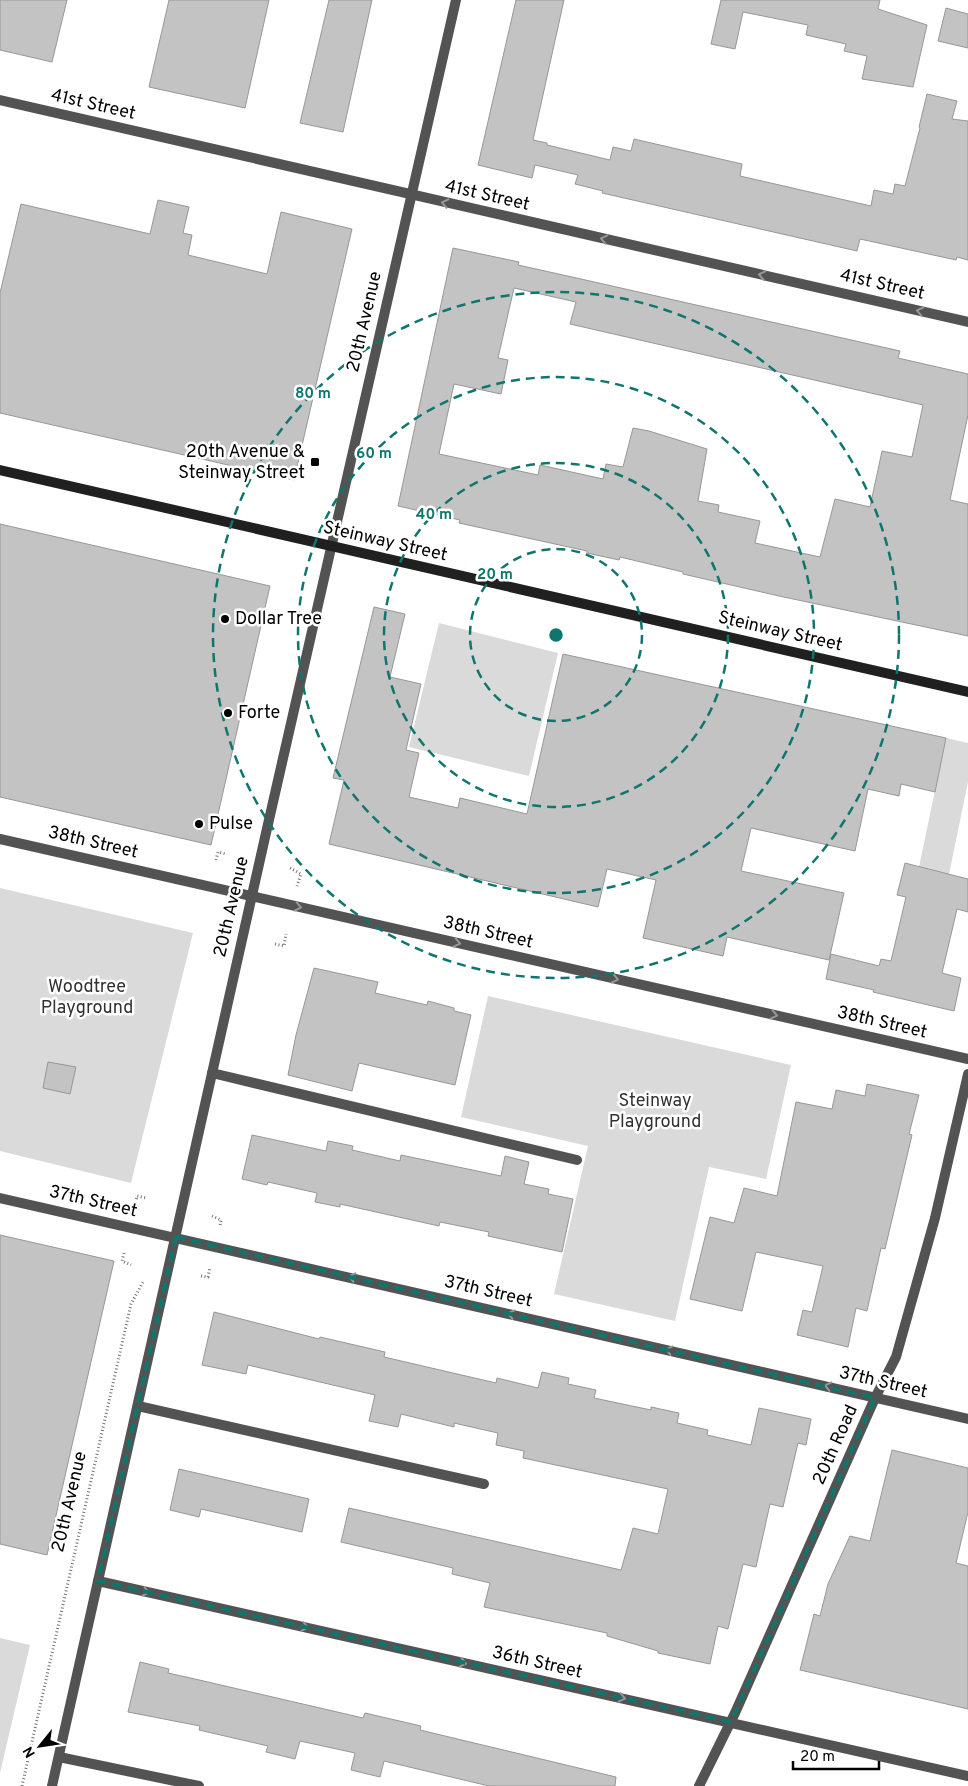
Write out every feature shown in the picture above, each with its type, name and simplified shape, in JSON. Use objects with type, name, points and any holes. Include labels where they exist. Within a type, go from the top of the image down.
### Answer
[{"type":"street","name":"20th Avenue","points":[[52,1786],[251,896],[456,0]]},
{"type":"street","name":"41st Street","points":[[0,100],[968,322]]},
{"type":"street","name":"Steinway Street","points":[[0,470],[968,692]]},
{"type":"street","name":"38th Street","points":[[0,839],[968,1059]]},
{"type":"street","points":[[212,1073],[577,1160]]},
{"type":"street","name":"20th Road","points":[[700,1786],[731,1722],[875,1398],[896,1357],[935,1218],[968,1074]]},
{"type":"street","name":"37th Street","points":[[0,1198],[968,1419]]},
{"type":"street","points":[[138,1406],[484,1484]]},
{"type":"street","name":"36th Street","points":[[98,1581],[968,1776]]},
{"type":"street","points":[[59,1757],[199,1786]]},
{"type":"path","points":[[216,860],[218,852],[226,854]]},
{"type":"path","points":[[290,868],[301,874],[297,886]]},
{"type":"path","points":[[275,944],[284,946],[286,934]]},
{"type":"path","points":[[135,1206],[137,1196],[146,1198]]},
{"type":"path","points":[[212,1216],[222,1220],[220,1226]]},
{"type":"path","points":[[124,1253],[122,1260],[131,1265]]},
{"type":"path","points":[[202,1276],[208,1277],[210,1267]]},
{"type":"path","name":"20th Avenue","points":[[22,1786],[131,1304],[145,1278]]},
{"type":"highlighted area","points":[[176,1237],[875,1398],[731,1722],[98,1581]]},
{"type":"green space","points":[[439,623],[558,653],[529,776],[409,747]]},
{"type":"green space","points":[[946,738],[968,743],[968,782],[949,874],[919,867]]},
{"type":"green space","name":"Woodtree Playground","points":[[0,888],[193,933],[131,1183],[0,1151]]},
{"type":"green space","name":"Steinway Playground","points":[[488,996],[791,1065],[766,1179],[709,1167],[675,1321],[554,1294],[588,1146],[461,1117]]},
{"type":"green space","points":[[0,1638],[30,1645],[0,1773]]},
{"type":"building","points":[[0,0],[67,0],[52,62],[0,50]]},
{"type":"building","points":[[169,0],[269,0],[245,108],[149,87]]},
{"type":"building","points":[[329,0],[372,0],[343,132],[300,123]]},
{"type":"building","points":[[516,0],[564,0],[533,140],[610,160],[613,147],[631,151],[634,139],[742,164],[740,176],[871,206],[874,190],[893,194],[895,184],[905,186],[927,94],[957,101],[952,119],[968,121],[968,260],[957,257],[956,260],[860,239],[857,251],[602,193],[603,191],[575,184],[578,175],[535,165],[532,178],[478,165]]},
{"type":"building","points":[[721,0],[880,0],[878,9],[927,25],[913,87],[862,79],[867,56],[844,51],[846,44],[806,35],[808,25],[743,12],[735,49],[711,44]]},
{"type":"building","points":[[946,8],[968,14],[968,48],[938,41]]},
{"type":"building","points":[[158,200],[189,207],[183,233],[192,235],[188,255],[267,274],[281,212],[352,229],[294,480],[0,413],[0,293],[21,204],[150,234]]},
{"type":"building","points":[[453,248],[519,262],[518,265],[900,351],[898,358],[968,374],[968,415],[950,500],[968,504],[968,636],[779,596],[683,574],[683,572],[620,557],[619,560],[587,553],[587,551],[459,523],[460,520],[398,506]],"holes":[[[514,288],[576,302],[570,324],[923,405],[912,457],[882,451],[870,507],[835,499],[820,557],[755,543],[760,521],[718,512],[719,505],[698,501],[707,449],[649,431],[633,428],[623,467],[606,464],[603,479],[540,465],[538,475],[439,454],[454,384],[501,394],[508,360],[498,358]]]},
{"type":"building","points":[[0,524],[270,586],[211,845],[0,797]]},
{"type":"building","points":[[374,607],[405,614],[390,677],[421,684],[406,750],[419,753],[409,797],[458,808],[460,798],[527,814],[563,654],[946,738],[935,792],[901,784],[899,796],[868,789],[855,851],[751,828],[741,871],[844,893],[829,960],[727,937],[723,956],[643,938],[656,880],[607,869],[598,907],[329,844],[344,780],[333,778]]},
{"type":"building","points":[[905,863],[968,879],[968,912],[957,909],[942,973],[961,978],[954,1011],[826,979],[831,954],[879,966],[881,959],[891,961],[906,897],[897,895]]},
{"type":"building","points":[[314,968],[378,982],[375,993],[427,1005],[428,1001],[471,1015],[455,1085],[359,1063],[352,1091],[288,1075],[296,1035]]},
{"type":"building","points":[[48,1062],[76,1067],[70,1094],[43,1088]]},
{"type":"building","points":[[867,1084],[919,1095],[909,1134],[912,1135],[885,1249],[881,1248],[867,1311],[856,1308],[848,1347],[797,1335],[803,1310],[812,1312],[823,1266],[756,1252],[742,1311],[690,1299],[710,1217],[734,1223],[744,1188],[777,1196],[796,1102],[832,1109],[836,1090],[865,1096]]},
{"type":"building","points":[[252,1135],[326,1151],[328,1141],[353,1146],[352,1150],[400,1161],[401,1155],[501,1176],[505,1156],[529,1162],[524,1184],[549,1189],[548,1194],[573,1199],[562,1252],[488,1236],[489,1232],[440,1222],[439,1226],[340,1204],[340,1207],[315,1202],[317,1193],[268,1182],[267,1185],[242,1179]]},
{"type":"building","points":[[0,1235],[114,1261],[47,1555],[0,1544]]},
{"type":"building","points":[[214,1312],[319,1339],[320,1337],[385,1352],[384,1357],[496,1383],[497,1378],[538,1388],[542,1372],[569,1378],[568,1384],[596,1390],[594,1398],[651,1410],[651,1407],[679,1413],[677,1423],[708,1430],[707,1435],[751,1445],[759,1408],[811,1419],[806,1445],[798,1443],[783,1507],[770,1504],[756,1567],[743,1564],[728,1629],[718,1626],[710,1664],[658,1653],[658,1651],[607,1636],[607,1633],[484,1607],[490,1583],[452,1574],[453,1568],[341,1542],[349,1508],[621,1570],[633,1528],[658,1534],[668,1489],[523,1458],[524,1451],[496,1445],[498,1433],[454,1423],[454,1427],[401,1414],[398,1427],[369,1421],[375,1395],[248,1365],[246,1374],[202,1365]]},
{"type":"building","points":[[892,1450],[968,1468],[968,1512],[956,1563],[968,1566],[968,1709],[800,1670],[814,1614],[820,1616],[828,1584],[850,1536],[870,1541]]},
{"type":"building","points":[[179,1469],[309,1499],[302,1532],[201,1509],[199,1517],[170,1510]]},
{"type":"building","points":[[140,1662],[169,1669],[168,1673],[363,1718],[365,1713],[421,1726],[420,1730],[616,1777],[615,1786],[489,1786],[384,1761],[380,1777],[351,1770],[355,1753],[300,1741],[295,1759],[266,1752],[268,1746],[199,1730],[200,1726],[128,1712]]},
{"type":"place","name":"20th Avenue & Steinway Street","points":[[315,462]]},
{"type":"place","name":"Dollar Tree","points":[[225,619]]},
{"type":"place","name":"Forte","points":[[228,713]]},
{"type":"place","name":"Pulse","points":[[199,824]]}]
